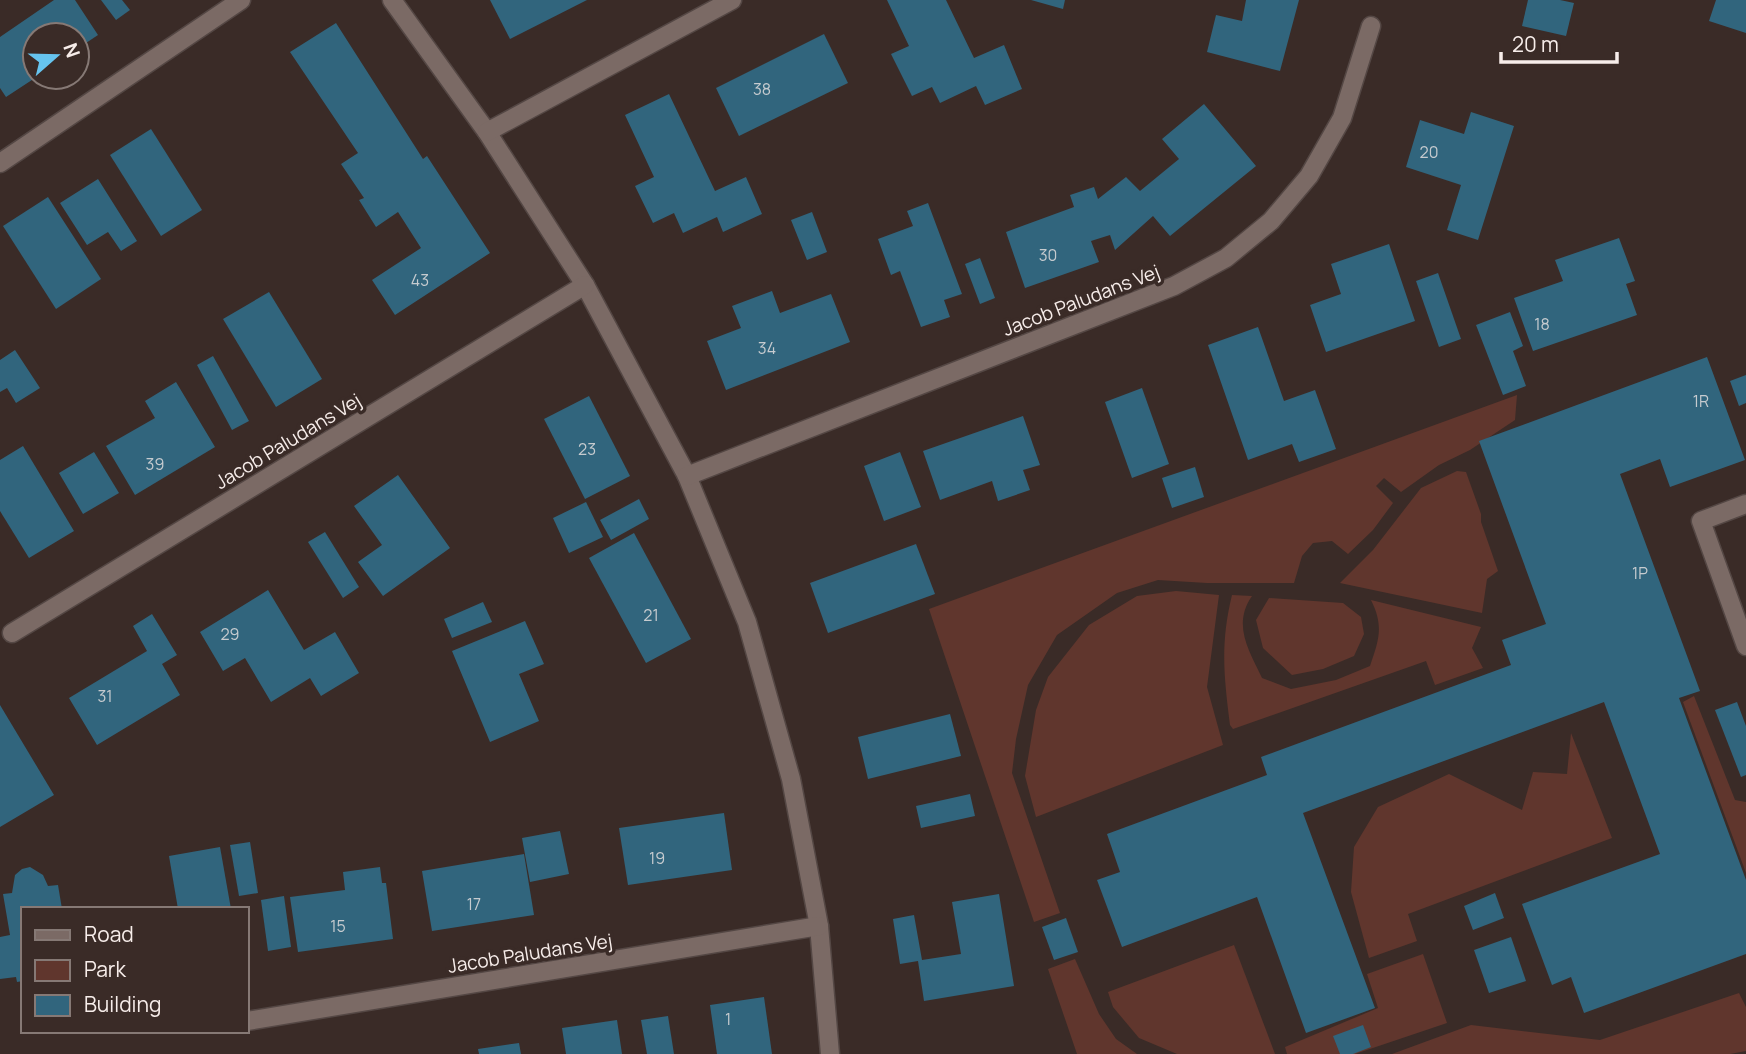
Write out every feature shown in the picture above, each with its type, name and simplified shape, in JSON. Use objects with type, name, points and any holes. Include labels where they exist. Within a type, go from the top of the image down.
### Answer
[{"type":"street","points":[[0,163],[242,0]]},
{"type":"street","points":[[392,0],[487,132],[585,285],[687,476],[747,622],[791,779],[819,926],[830,1054]]},
{"type":"street","points":[[487,132],[732,0]]},
{"type":"street","name":"Jacob Paludans Vej","points":[[687,476],[1174,286],[1226,258],[1271,221],[1309,176],[1342,118],[1371,26]]},
{"type":"street","name":"Jacob Paludans Vej","points":[[12,634],[585,285]]},
{"type":"street","points":[[1746,504],[1701,521],[1746,646]]},
{"type":"street","name":"Jacob Paludans Vej","points":[[248,1021],[819,926]]},
{"type":"green space","points":[[1517,395],[1515,420],[1470,450],[1439,465],[1401,492],[1384,478],[1376,486],[1393,503],[1373,530],[1348,554],[1332,541],[1313,543],[1302,556],[1294,583],[1158,580],[1117,593],[1057,635],[1028,685],[1016,739],[1012,773],[1060,913],[1034,922],[929,609]]},
{"type":"green space","points":[[1457,471],[1466,472],[1498,571],[1487,579],[1482,613],[1340,583],[1373,550],[1421,488]]},
{"type":"green space","points":[[1176,591],[1219,595],[1207,687],[1223,745],[1036,817],[1025,776],[1036,710],[1048,677],[1089,625],[1137,596]]},
{"type":"green space","points":[[1232,595],[1252,596],[1243,617],[1243,627],[1248,647],[1262,678],[1291,689],[1336,680],[1370,666],[1379,633],[1378,618],[1371,600],[1481,627],[1472,648],[1483,668],[1435,685],[1426,661],[1233,729],[1230,725],[1224,660]]},
{"type":"green space","points":[[1269,598],[1343,603],[1361,617],[1364,634],[1354,656],[1323,669],[1292,675],[1263,648],[1256,620]]},
{"type":"green space","points":[[1694,696],[1735,800],[1746,802],[1746,873],[1683,702]]},
{"type":"green space","points":[[1571,733],[1612,838],[1408,914],[1417,941],[1369,958],[1351,892],[1354,847],[1378,807],[1449,774],[1522,810],[1533,772],[1567,774]]},
{"type":"green space","points":[[1234,945],[1275,1054],[1177,1054],[1139,1038],[1113,1007],[1108,992]]},
{"type":"green space","points":[[1423,954],[1447,1023],[1355,1054],[1287,1054],[1285,1047],[1378,1008],[1367,974]]},
{"type":"green space","points":[[1075,959],[1099,1014],[1116,1039],[1137,1054],[1077,1054],[1048,969]]},
{"type":"green space","points":[[1739,993],[1746,1007],[1746,1051],[1730,1054],[1392,1054],[1471,1025],[1600,1040]]},
{"type":"building","points":[[54,0],[75,0],[89,21],[23,21]]},
{"type":"building","points":[[101,0],[122,0],[130,10],[116,20]]},
{"type":"building","points":[[490,0],[587,0],[510,39]]},
{"type":"building","points":[[887,0],[946,0],[974,58],[1004,45],[1022,89],[985,105],[976,86],[940,103],[932,87],[912,96],[891,54],[909,46]]},
{"type":"building","points":[[1031,0],[1065,0],[1063,9]]},
{"type":"building","points":[[1246,0],[1299,0],[1280,71],[1207,52],[1216,15],[1242,21]]},
{"type":"building","points":[[1528,0],[1574,3],[1566,36],[1522,26]]},
{"type":"building","points":[[1716,0],[1746,0],[1746,33],[1709,21]]},
{"type":"building","points":[[21,23],[21,87],[6,97],[0,88],[0,37]]},
{"type":"building","points":[[336,23],[423,159],[427,156],[490,253],[395,315],[372,280],[421,248],[398,212],[376,227],[359,200],[364,198],[341,164],[358,153],[290,52]]},
{"type":"building","points":[[91,24],[98,35],[91,40]]},
{"type":"building","points":[[824,34],[848,83],[739,136],[716,88]]},
{"type":"building","points":[[669,94],[715,191],[746,177],[762,214],[723,232],[717,217],[683,233],[674,213],[653,223],[635,186],[654,177],[625,115]]},
{"type":"building","points":[[1204,104],[1256,166],[1170,236],[1153,216],[1115,250],[1110,235],[1091,241],[1099,262],[1025,288],[1006,232],[1074,207],[1070,195],[1094,187],[1098,199],[1126,177],[1140,191],[1179,159],[1162,139]]},
{"type":"building","points":[[1471,112],[1514,126],[1478,240],[1447,230],[1461,185],[1406,167],[1420,120],[1464,134]]},
{"type":"building","points":[[151,129],[202,210],[161,236],[110,155]]},
{"type":"building","points":[[98,179],[137,241],[121,251],[108,232],[87,245],[60,203]]},
{"type":"building","points":[[48,197],[101,279],[56,309],[3,226]]},
{"type":"building","points":[[928,203],[962,294],[944,300],[950,317],[921,327],[900,271],[891,275],[878,239],[913,226],[907,211]]},
{"type":"building","points":[[812,212],[827,252],[807,260],[791,220]]},
{"type":"building","points":[[1619,238],[1635,281],[1626,284],[1637,315],[1533,351],[1514,298],[1563,281],[1555,260]]},
{"type":"building","points":[[1389,244],[1415,321],[1326,352],[1310,305],[1341,294],[1331,264]]},
{"type":"building","points":[[980,258],[995,298],[980,304],[965,264]]},
{"type":"building","points":[[1438,273],[1461,339],[1439,347],[1416,281]]},
{"type":"building","points":[[772,291],[780,313],[831,294],[850,342],[726,390],[707,341],[741,328],[732,306]]},
{"type":"building","points":[[269,292],[322,379],[276,407],[223,319]]},
{"type":"building","points":[[1510,312],[1523,346],[1513,351],[1526,386],[1503,395],[1476,325]]},
{"type":"building","points":[[1258,327],[1284,401],[1315,390],[1336,449],[1299,462],[1292,444],[1248,460],[1208,345]]},
{"type":"building","points":[[15,350],[40,388],[16,403],[7,388],[0,392],[0,360]]},
{"type":"building","points":[[213,356],[249,421],[232,430],[197,365]]},
{"type":"building","points":[[1707,357],[1745,460],[1670,487],[1660,459],[1620,474],[1700,691],[1679,698],[1746,880],[1746,954],[1584,1013],[1571,977],[1552,985],[1522,904],[1660,854],[1604,702],[1303,813],[1375,1008],[1306,1033],[1257,897],[1122,947],[1097,880],[1120,872],[1107,834],[1267,775],[1261,757],[1511,665],[1502,640],[1546,624],[1479,441]]},
{"type":"building","points":[[1746,375],[1746,403],[1739,406],[1730,381]]},
{"type":"building","points":[[176,382],[215,447],[135,495],[106,446],[155,418],[145,401]]},
{"type":"building","points":[[1142,388],[1169,464],[1132,478],[1105,402]]},
{"type":"building","points":[[589,396],[630,476],[585,499],[544,419]]},
{"type":"building","points":[[1023,416],[1040,465],[1023,470],[1030,490],[998,501],[992,481],[940,500],[923,451]]},
{"type":"building","points":[[23,446],[74,531],[29,558],[0,511],[0,460]]},
{"type":"building","points":[[94,452],[119,493],[83,514],[59,473]]},
{"type":"building","points":[[900,452],[921,507],[884,521],[864,466]]},
{"type":"building","points":[[1195,467],[1204,497],[1172,508],[1162,478]]},
{"type":"building","points":[[398,475],[450,548],[383,596],[358,562],[382,545],[354,506]]},
{"type":"building","points":[[639,499],[649,519],[611,540],[600,520]]},
{"type":"building","points":[[586,502],[603,537],[569,553],[553,518]]},
{"type":"building","points":[[325,532],[359,587],[343,598],[308,542]]},
{"type":"building","points":[[634,533],[691,639],[646,663],[589,558]]},
{"type":"building","points":[[916,544],[935,594],[828,633],[810,583]]},
{"type":"building","points":[[268,590],[304,650],[335,632],[359,673],[321,696],[310,678],[271,702],[245,658],[223,671],[200,632]]},
{"type":"building","points":[[483,602],[492,622],[452,638],[444,619]]},
{"type":"building","points":[[152,614],[177,655],[162,664],[180,695],[97,745],[69,698],[147,651],[133,626]]},
{"type":"building","points":[[525,621],[544,664],[519,674],[539,721],[490,742],[452,651]]},
{"type":"building","points":[[1737,702],[1746,726],[1746,775],[1741,777],[1715,710]]},
{"type":"building","points":[[0,705],[54,795],[0,827]]},
{"type":"building","points":[[950,714],[961,756],[868,779],[858,737]]},
{"type":"building","points":[[970,794],[975,816],[921,828],[916,806]]},
{"type":"building","points":[[724,813],[732,870],[628,885],[619,828]]},
{"type":"building","points":[[560,831],[569,874],[530,882],[522,838]]},
{"type":"building","points":[[250,842],[258,893],[239,896],[230,845]]},
{"type":"building","points":[[220,847],[231,907],[178,907],[169,856]]},
{"type":"building","points":[[524,854],[534,915],[432,931],[422,871]]},
{"type":"building","points":[[30,867],[43,875],[48,886],[58,885],[62,907],[21,907],[21,981],[17,982],[16,977],[0,979],[0,937],[10,935],[3,894],[12,893],[15,875]]},
{"type":"building","points":[[380,867],[382,883],[386,883],[393,939],[298,952],[290,897],[345,890],[343,872]]},
{"type":"building","points":[[1495,893],[1504,918],[1473,930],[1464,906]]},
{"type":"building","points":[[999,894],[1014,986],[924,1001],[918,961],[900,964],[893,919],[914,915],[922,960],[961,954],[952,902]]},
{"type":"building","points":[[284,896],[291,947],[268,951],[261,900]]},
{"type":"building","points":[[1066,918],[1078,952],[1054,960],[1042,927]]},
{"type":"building","points":[[1511,937],[1526,981],[1489,993],[1474,950]]},
{"type":"building","points":[[764,997],[772,1054],[717,1054],[710,1005]]},
{"type":"building","points":[[668,1016],[674,1054],[647,1054],[641,1020]]},
{"type":"building","points":[[617,1020],[622,1054],[566,1054],[562,1028]]},
{"type":"building","points":[[1363,1025],[1371,1047],[1353,1054],[1340,1054],[1333,1036]]},
{"type":"building","points":[[519,1043],[521,1054],[479,1054],[478,1049]]}]
